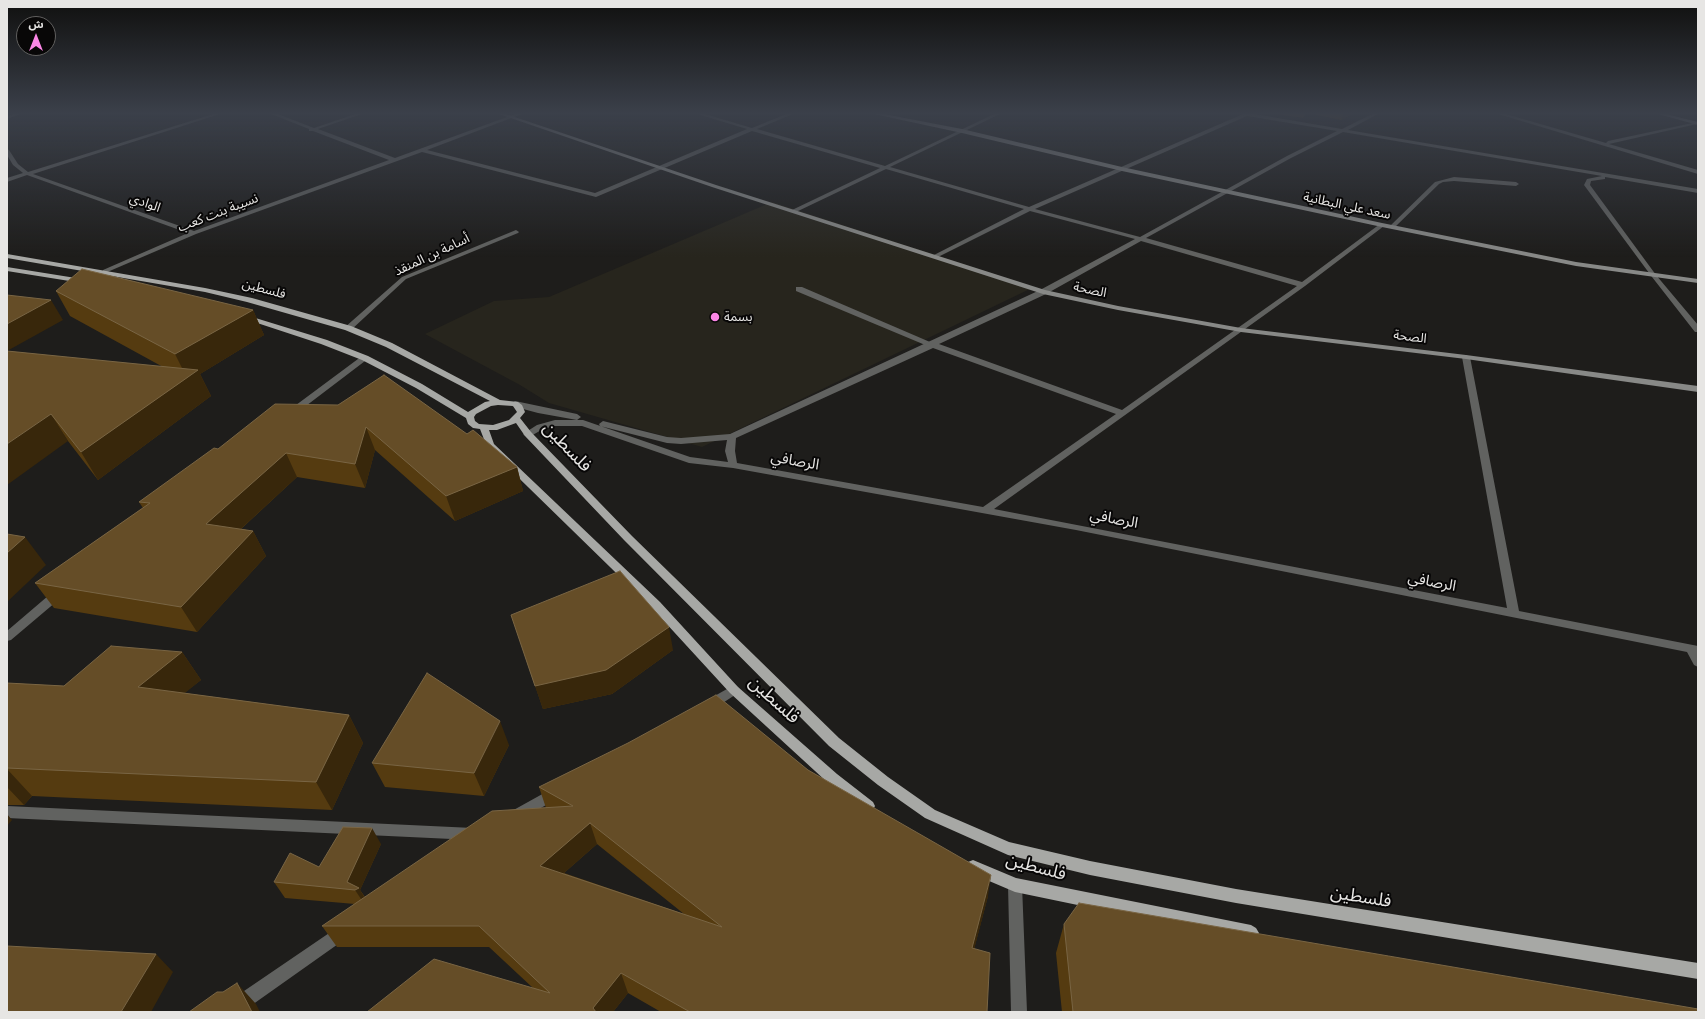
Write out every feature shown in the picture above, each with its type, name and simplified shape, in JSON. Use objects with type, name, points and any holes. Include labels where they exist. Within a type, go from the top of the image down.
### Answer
[{"type":"main road","name":"الصحة","points":[[640,162],[1043,292],[1118,308],[1241,330],[1466,356],[1698,389]]},
{"type":"main road","name":"سعد علي البطانية","points":[[1091,162],[1382,225],[1576,264],[1698,281]]},
{"type":"main road","name":"فلسطين","points":[[7,256],[105,271],[212,291],[348,328],[390,344],[498,402]]},
{"type":"main road","points":[[7,269],[91,282]]},
{"type":"main road","points":[[238,316],[324,342],[365,358],[419,386],[470,417],[476,426],[484,428],[503,426],[516,418],[521,412],[519,407],[515,404],[498,402],[479,407],[470,417]]},
{"type":"main road","name":"فلسطين","points":[[516,418],[528,434],[628,538],[834,742],[883,782],[930,814],[1008,848],[1090,868],[1236,896],[1698,970]]},
{"type":"main road","name":"فلسطين","points":[[484,428],[490,445],[656,604],[734,690],[832,778],[881,816]]},
{"type":"main road","name":"فلسطين","points":[[962,862],[1015,885],[1266,936]]},
{"type":"street","name":"الوادي","points":[[14,162],[26,173],[194,233]]},
{"type":"street","points":[[7,180],[63,162]]},
{"type":"street","name":"نسيبة بنت كعب","points":[[105,271],[194,233],[392,162]]},
{"type":"street","points":[[466,162],[596,195],[674,162]]},
{"type":"street","points":[[861,162],[1029,209],[1140,238],[1303,285]]},
{"type":"street","points":[[794,211],[897,162]]},
{"type":"street","points":[[934,257],[1029,209],[1139,162]]},
{"type":"street","points":[[515,404],[586,419],[667,440],[697,440],[732,437],[1043,292],[1280,162]]},
{"type":"street","points":[[1526,162],[1698,191]]},
{"type":"street","points":[[1664,162],[1698,172]]},
{"type":"street","points":[[1622,178],[1605,177],[1593,179],[1587,183],[1587,185],[1654,276],[1698,330]]},
{"type":"street","points":[[1392,226],[1437,183],[1442,181],[1454,179],[1516,184]]},
{"type":"street","points":[[986,510],[1241,330],[1382,225]]},
{"type":"street","name":"أسامة بن المنقذ","points":[[348,328],[404,278],[516,232]]},
{"type":"street","points":[[799,289],[933,344],[1123,413]]},
{"type":"street","points":[[1466,356],[1514,614]]},
{"type":"street","points":[[283,418],[365,358]]},
{"type":"street","name":"الرصافي","points":[[528,434],[540,427],[555,423],[584,423],[689,460],[733,465],[1084,528],[1695,650]]},
{"type":"street","points":[[732,437],[730,451],[733,465]]},
{"type":"street","points":[[7,637],[67,586]]},
{"type":"street","points":[[1695,650],[1698,662]]},
{"type":"street","points":[[694,714],[734,690]]},
{"type":"street","points":[[504,823],[565,788]]},
{"type":"street","points":[[7,812],[483,834],[464,848]]},
{"type":"street","points":[[1015,885],[1019,1012]]},
{"type":"street","points":[[228,1012],[352,926]]},
{"type":"shaded area","name":"بسمة","points":[[772,202],[1034,287],[702,447],[549,403],[520,385],[425,334],[494,301],[549,297]]},
{"type":"building","points":[[82,269],[253,310],[175,354],[56,291]]},
{"type":"building","points":[[7,295],[51,300],[7,324]]},
{"type":"building","points":[[7,351],[198,370],[81,452],[51,414],[7,444]]},
{"type":"building","points":[[384,375],[467,434],[473,430],[517,467],[446,496],[366,427],[355,464],[286,453],[206,524],[253,531],[181,607],[35,583],[150,503],[139,502],[214,448],[218,449],[275,404],[338,405]]},
{"type":"building","points":[[7,534],[25,537],[7,553]]},
{"type":"building","points":[[620,571],[669,627],[606,670],[535,686],[511,615]]},
{"type":"building","points":[[111,646],[182,652],[138,687],[349,715],[316,782],[7,768],[7,683],[64,686]]},
{"type":"building","points":[[427,673],[500,721],[474,773],[372,763]]},
{"type":"building","points":[[716,695],[808,770],[991,875],[972,948],[990,953],[987,1012],[690,1012],[621,973],[593,1008],[596,1012],[367,1012],[434,959],[550,993],[479,926],[322,926],[492,811],[573,806],[539,787],[628,743]],"holes":[[[590,823],[722,927],[540,866]]]},
{"type":"building","points":[[343,827],[372,828],[347,882],[359,888],[355,890],[274,882],[290,853],[319,867]]},
{"type":"building","points":[[1079,903],[1698,1009],[1698,1012],[1073,1012],[1064,924]]},
{"type":"building","points":[[7,946],[156,954],[121,1012],[7,1012]]},
{"type":"building","points":[[237,983],[252,1012],[189,1012],[217,992],[223,992]]},
{"type":"place","name":"بسمة","points":[[715,317]]}]
